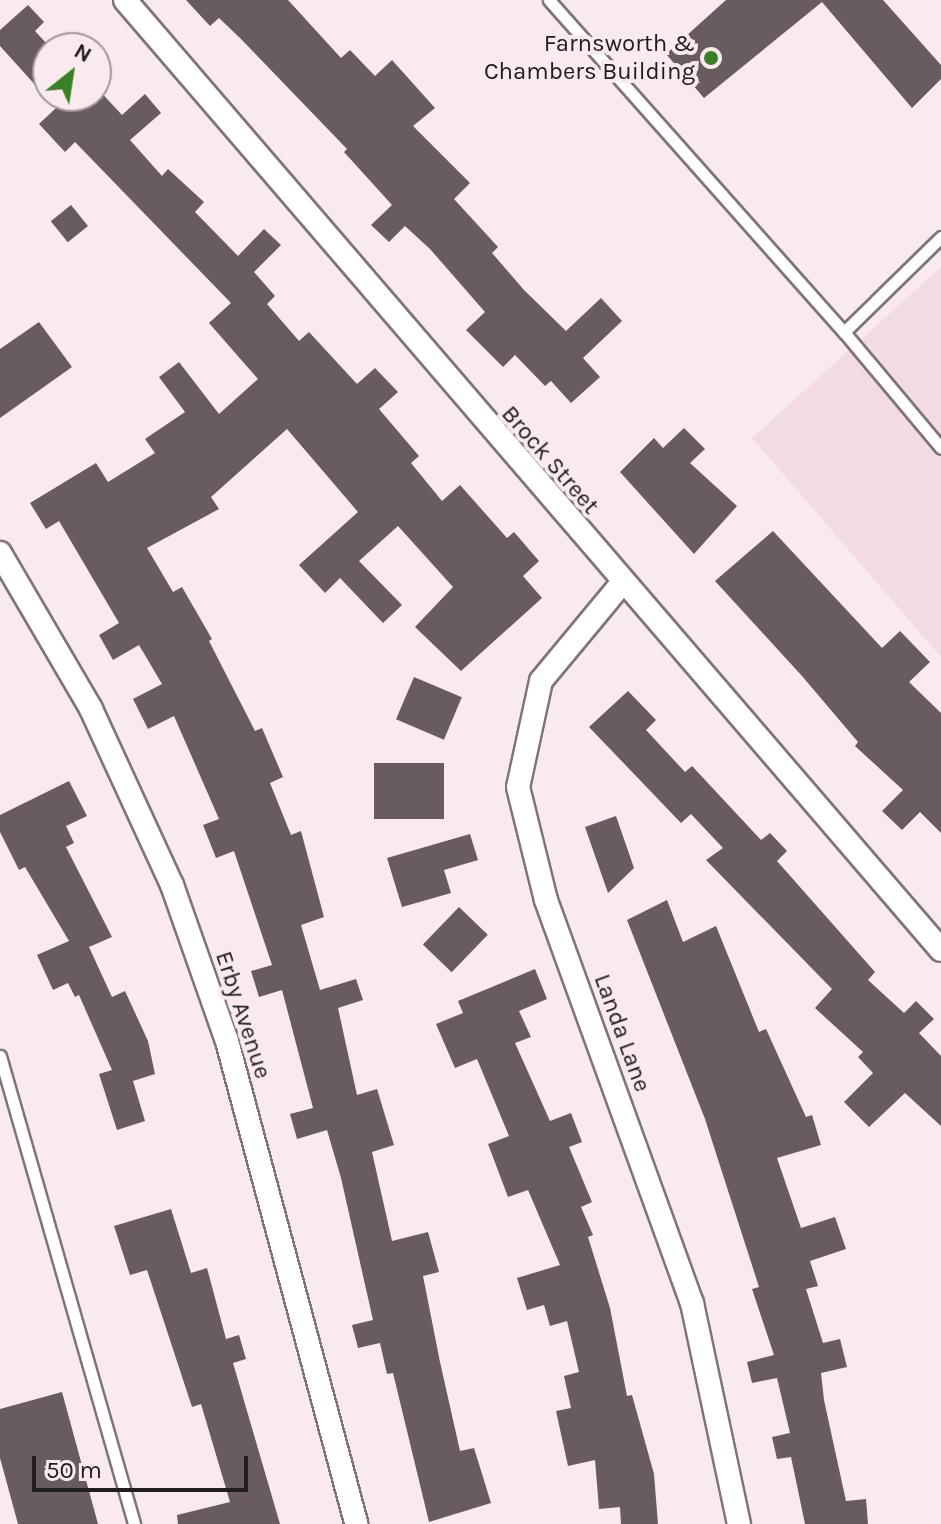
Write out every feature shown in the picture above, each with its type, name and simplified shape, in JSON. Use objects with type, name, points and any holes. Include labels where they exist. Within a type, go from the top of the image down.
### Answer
[{"type":"street","name":"Brock Street","points":[[125,0],[622,583],[941,950]]},
{"type":"street","name":"Erby Avenue","points":[[0,553],[91,709],[172,885],[227,1041],[356,1524]]},
{"type":"street","name":"Landa Lane","points":[[622,583],[541,681],[518,787],[546,900],[692,1303],[739,1524]]},
{"type":"lane","points":[[549,0],[844,332],[941,448]]},
{"type":"lane","points":[[844,332],[941,237]]},
{"type":"lane","points":[[0,1056],[134,1524]]},
{"type":"shaded area","points":[[941,267],[941,657],[752,438]]},
{"type":"building","points":[[186,0],[288,0],[341,58],[350,50],[375,76],[392,60],[435,108],[413,126],[470,183],[454,199],[498,247],[492,253],[524,290],[566,331],[601,298],[622,321],[583,358],[600,377],[571,403],[551,381],[545,386],[515,355],[503,367],[466,330],[485,312],[430,249],[405,226],[389,242],[371,225],[392,205],[344,152],[347,149],[219,18],[210,26]]},
{"type":"building","name":"Farnsworth & Chambers Building","points":[[726,0],[883,0],[941,65],[941,79],[912,108],[822,2],[704,98],[666,54]]},
{"type":"building","points":[[28,5],[44,22],[36,32],[32,32],[32,81],[0,46],[0,30]]},
{"type":"building","points":[[145,94],[161,113],[130,140],[162,176],[168,169],[204,202],[195,212],[238,256],[264,229],[281,245],[254,272],[275,296],[267,304],[299,341],[309,332],[357,384],[375,368],[398,392],[379,409],[419,456],[411,463],[442,501],[460,485],[507,538],[514,532],[539,561],[523,576],[542,598],[461,671],[415,627],[453,587],[398,526],[359,561],[402,605],[383,623],[340,578],[325,593],[299,565],[358,512],[287,429],[211,497],[219,509],[147,548],[173,592],[182,587],[212,639],[209,641],[255,731],[262,728],[283,777],[270,783],[291,835],[301,831],[324,917],[301,925],[320,990],[356,979],[363,1000],[338,1008],[357,1095],[377,1089],[394,1145],[372,1152],[392,1241],[428,1232],[439,1272],[423,1276],[460,1451],[474,1448],[491,1503],[429,1522],[393,1373],[387,1374],[380,1343],[358,1348],[352,1325],[373,1320],[327,1130],[297,1139],[290,1114],[313,1108],[282,990],[259,997],[251,971],[272,965],[234,851],[216,858],[203,825],[219,819],[174,716],[148,729],[133,699],[162,684],[139,645],[113,660],[99,635],[119,623],[59,521],[46,529],[30,503],[96,463],[108,482],[155,453],[145,439],[185,412],[159,377],[179,362],[219,414],[258,379],[209,323],[231,303],[75,142],[65,152],[39,124],[52,112],[112,112],[112,104],[122,115]]},
{"type":"building","points":[[71,205],[88,226],[68,242],[51,221]]},
{"type":"building","points":[[39,322],[72,367],[0,418],[0,349]]},
{"type":"building","points":[[684,428],[705,449],[690,463],[737,506],[694,554],[620,472],[654,438],[663,448]]},
{"type":"building","points":[[773,531],[882,648],[900,631],[930,662],[909,682],[941,713],[941,833],[920,812],[902,830],[882,811],[903,790],[855,746],[858,742],[802,676],[715,581]]},
{"type":"building","points":[[414,677],[462,697],[444,740],[396,719]]},
{"type":"building","points":[[628,691],[656,720],[646,730],[685,772],[692,766],[761,840],[770,833],[787,851],[777,861],[875,972],[868,980],[904,1013],[916,1001],[934,1019],[919,1033],[941,1056],[941,1126],[905,1093],[869,1127],[844,1102],[873,1073],[858,1057],[863,1052],[815,1008],[832,989],[706,860],[723,848],[691,814],[681,823],[589,727]]},
{"type":"building","points":[[374,763],[444,763],[444,819],[374,819]]},
{"type":"building","points":[[69,781],[87,816],[66,826],[74,843],[66,847],[112,937],[89,947],[112,997],[125,991],[148,1041],[155,1074],[133,1081],[145,1121],[117,1130],[99,1074],[112,1070],[79,995],[75,997],[68,983],[53,990],[37,955],[69,941],[25,867],[19,870],[0,832],[0,815]]},
{"type":"building","points":[[616,816],[634,868],[608,893],[585,827]]},
{"type":"building","points":[[470,834],[478,860],[444,870],[451,893],[402,907],[387,858]]},
{"type":"building","points":[[667,900],[683,942],[716,926],[759,1032],[766,1029],[806,1117],[812,1115],[821,1145],[777,1158],[801,1228],[835,1217],[846,1249],[810,1261],[818,1286],[806,1289],[823,1343],[840,1339],[847,1367],[821,1373],[824,1400],[846,1501],[866,1499],[868,1524],[805,1524],[791,1457],[777,1459],[772,1437],[790,1433],[777,1378],[752,1383],[747,1362],[774,1355],[752,1289],[759,1287],[705,1119],[627,920]]},
{"type":"building","points":[[459,907],[488,935],[452,972],[423,944]]},
{"type":"building","points":[[535,969],[547,999],[519,1011],[531,1037],[515,1043],[550,1121],[571,1113],[582,1142],[569,1147],[592,1202],[581,1207],[593,1235],[588,1237],[610,1308],[627,1396],[632,1395],[654,1474],[658,1524],[621,1524],[620,1507],[599,1509],[595,1460],[568,1466],[556,1411],[571,1408],[564,1376],[579,1372],[567,1321],[550,1326],[544,1305],[527,1310],[517,1278],[560,1265],[528,1190],[508,1197],[488,1144],[509,1136],[477,1059],[455,1068],[436,1024],[463,1013],[458,1001]]},
{"type":"building","points":[[171,1209],[191,1273],[207,1268],[226,1339],[239,1335],[246,1359],[233,1363],[280,1524],[178,1524],[177,1515],[230,1502],[201,1404],[192,1407],[147,1270],[130,1275],[114,1226]]},
{"type":"building","points":[[62,1392],[98,1524],[18,1524],[0,1458],[0,1409]]},
{"type":"place","name":"Farnsworth & Chambers Building","points":[[711,58]]}]
